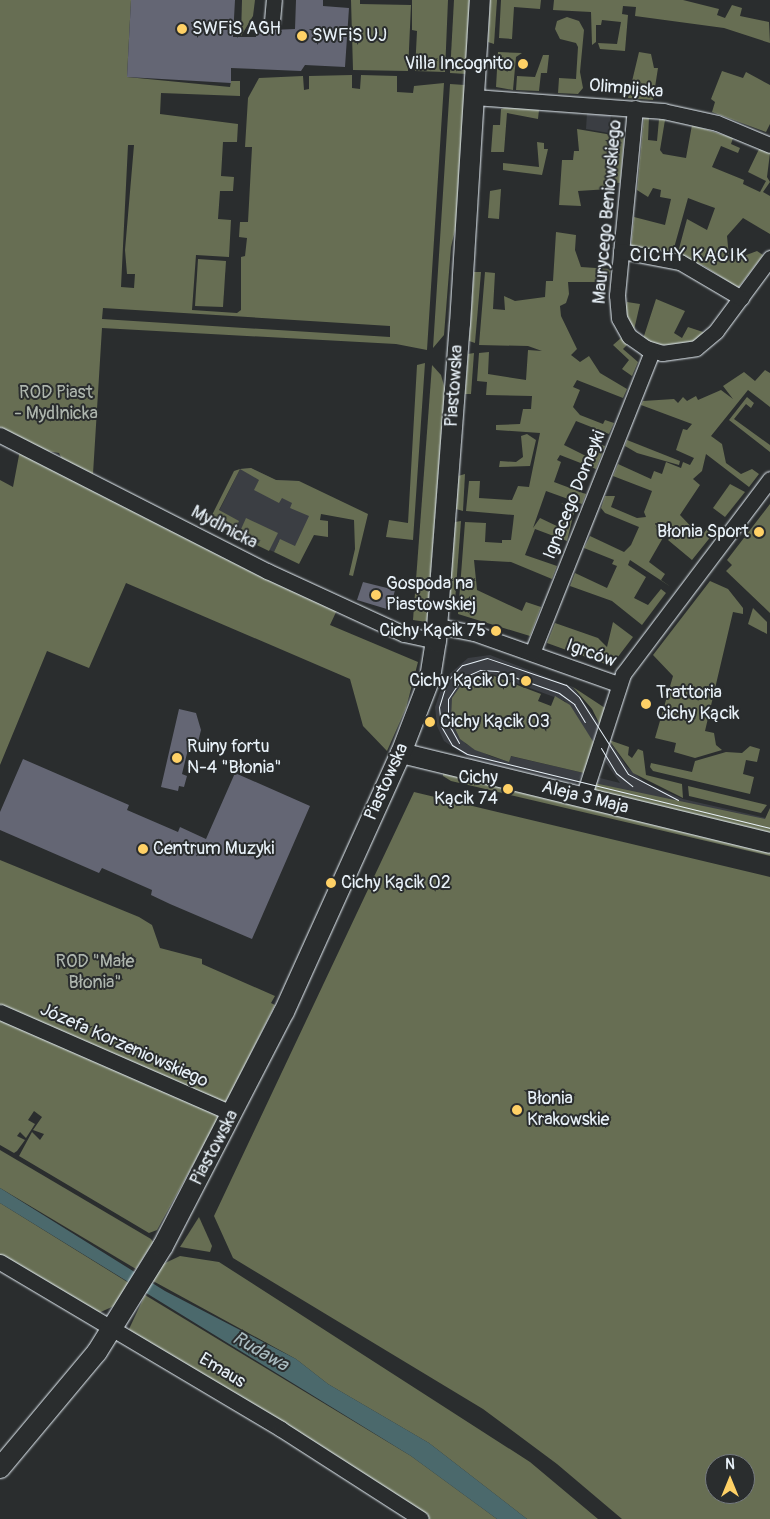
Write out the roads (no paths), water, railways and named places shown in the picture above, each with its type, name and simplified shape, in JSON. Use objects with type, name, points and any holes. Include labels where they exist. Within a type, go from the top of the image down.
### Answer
[{"type":"street","points":[[272,21],[274,0]]},
{"type":"street","name":"Piastowska","points":[[0,1468],[112,1330],[154,1261],[233,1114],[300,978],[401,753],[430,678],[437,633],[480,0]]},
{"type":"street","name":"Olimpijska","points":[[474,97],[636,108],[702,119],[770,145]]},
{"type":"street","name":"Maurycego Beniowskiego","points":[[636,108],[616,295],[619,318],[632,340],[652,351],[678,354],[696,348],[711,337],[770,258]]},
{"type":"street","points":[[621,251],[687,265],[741,298]]},
{"type":"street","name":"Ignacego Domeyki","points":[[532,653],[652,351]]},
{"type":"street","name":"Mydlnicka","points":[[0,435],[267,571],[404,634],[437,633]]},
{"type":"street","points":[[618,684],[646,640],[770,479]]},
{"type":"street","name":"Igrców","points":[[437,633],[474,633],[618,684],[583,798]]},
{"type":"street","name":"Aleja 3 Maja","points":[[401,753],[770,843]]},
{"type":"street","name":"Józefa Korzeniowskiego","points":[[0,1012],[233,1114]]},
{"type":"street","name":"Emaus","points":[[0,1262],[281,1429],[421,1519]]},
{"type":"water","name":"Rudawa","points":[[0,1188],[165,1291],[296,1359],[328,1384],[429,1443],[527,1519],[497,1519],[411,1456],[0,1203]]},
{"type":"tram line","points":[[678,800],[628,774],[579,697],[566,685],[487,658],[462,665],[447,681],[439,707],[441,726],[452,745],[467,754],[770,828]]},
{"type":"tram line","points":[[459,743],[448,723],[448,699],[462,678],[480,670],[497,671],[559,693],[574,704],[585,722]]},
{"type":"tram line","points":[[601,748],[616,773],[632,786]]},
{"type":"place","name":"SWFiS AGH","points":[[182,29]]},
{"type":"place","name":"SWFiS UJ","points":[[302,36]]},
{"type":"place","name":"Villa Incognito","points":[[523,64]]},
{"type":"place","name":"Błonia Sport","points":[[759,532]]},
{"type":"place","name":"Gospoda na Piastowskiej","points":[[376,595]]},
{"type":"place","name":"Cichy Kącik 75","points":[[496,631]]},
{"type":"place","name":"Cichy Kącik 01","points":[[526,681]]},
{"type":"place","name":"Trattoria Cichy Kącik","points":[[646,704]]},
{"type":"place","name":"Cichy Kącik 03","points":[[430,722]]},
{"type":"place","name":"Ruiny fortu N-4 \"Błonia\"","points":[[177,758]]},
{"type":"place","name":"Cichy Kącik 74","points":[[508,789]]},
{"type":"place","name":"Centrum Muzyki","points":[[143,849]]},
{"type":"place","name":"Cichy Kącik 02","points":[[331,883]]},
{"type":"place","name":"Błonia Krakowskie","points":[[517,1110]]},
{"type":"district","name":"CICHY KĄCIK","points":[[689,256]]},
{"type":"park label","name":"ROD Piast - Mydlnicka","points":[[56,404]]},
{"type":"park label","name":"ROD \"Małe Błonia\"","points":[[95,973]]}]
